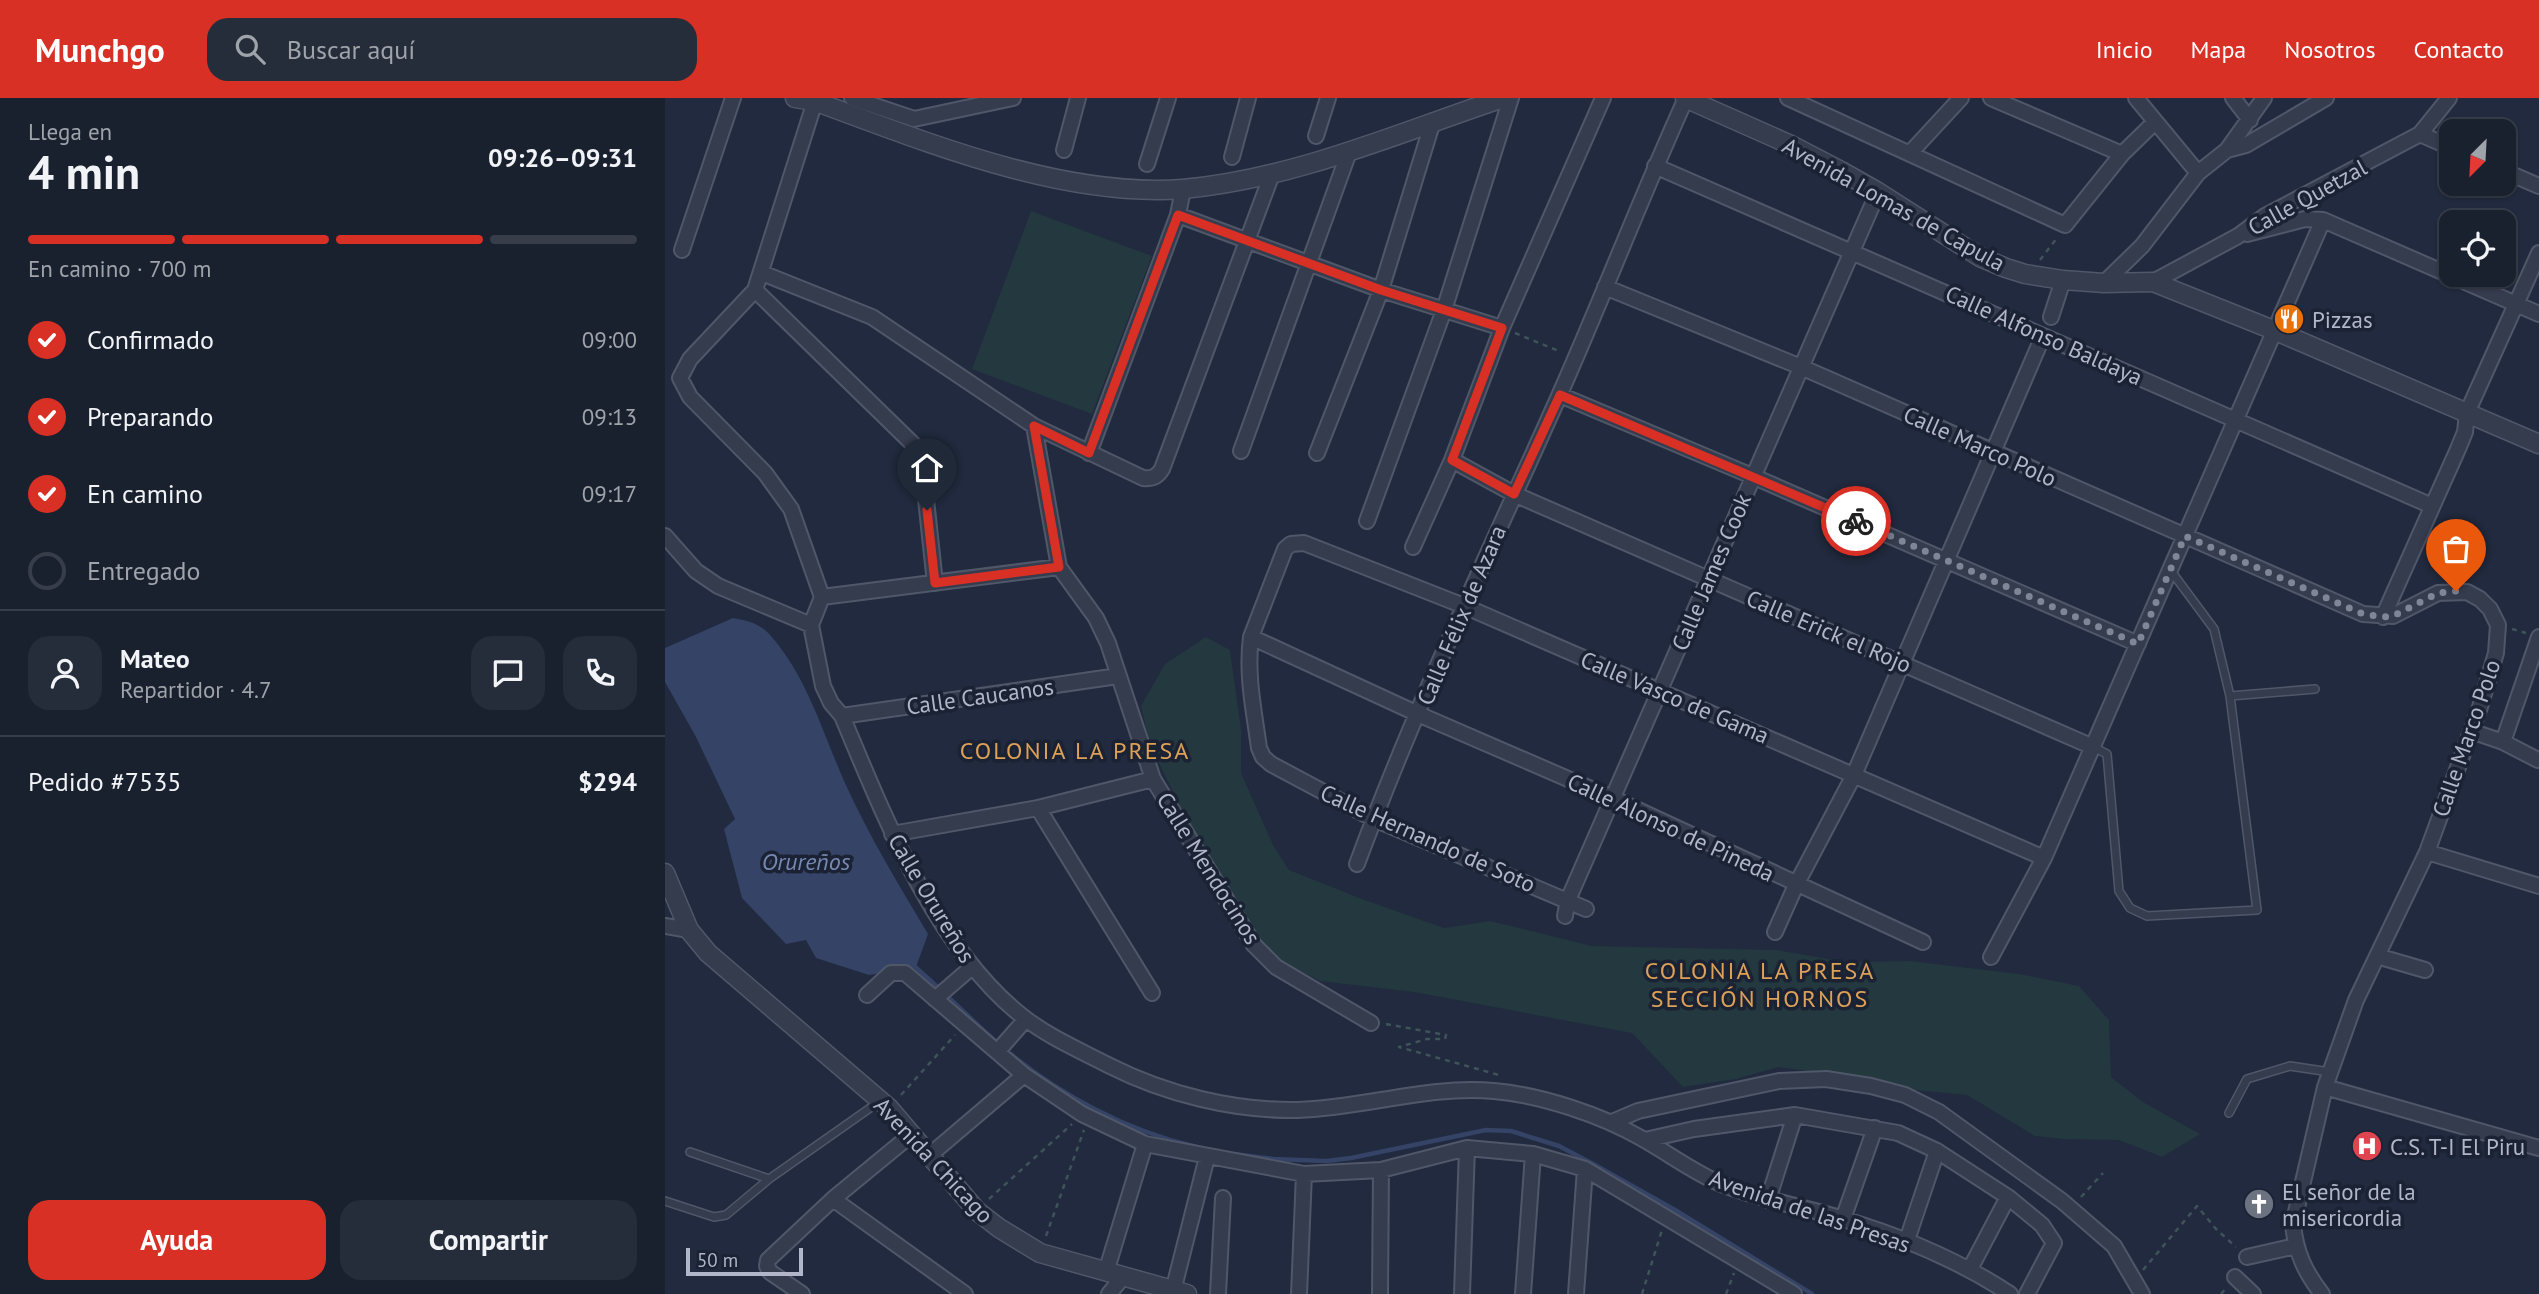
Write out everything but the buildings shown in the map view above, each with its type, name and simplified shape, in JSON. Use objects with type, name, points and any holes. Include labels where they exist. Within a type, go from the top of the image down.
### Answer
[{"type":"street","points":[[683,250],[733,98]]},
{"type":"street","points":[[795,98],[815,100],[961,152],[1056,179],[1138,190],[1183,189],[1272,174],[1349,152],[1503,98]]},
{"type":"street","points":[[852,98],[914,119],[1013,98]]},
{"type":"street","points":[[1064,150],[1078,98]]},
{"type":"street","points":[[1147,164],[1168,98]]},
{"type":"street","points":[[1232,157],[1248,98]]},
{"type":"street","points":[[1317,136],[1328,98]]},
{"type":"street","points":[[1367,521],[1444,310],[1511,98]]},
{"type":"street","points":[[1413,547],[1452,460],[1502,328],[1603,98]]},
{"type":"street","name":"Calle Félix de Azara","points":[[1357,864],[1464,606],[1560,395],[1685,98]]},
{"type":"street","name":"Avenida Lomas de Capula","points":[[1685,98],[1791,145],[1878,192],[1980,257],[2025,274],[2063,281],[2153,282],[2276,331],[2539,444]]},
{"type":"street","points":[[1788,98],[1911,152],[2065,225],[2122,154],[2155,122]]},
{"type":"street","points":[[1911,152],[1961,98]]},
{"type":"street","points":[[1991,98],[2122,154]]},
{"type":"street","points":[[2136,98],[2198,173]]},
{"type":"street","points":[[2233,98],[2250,120]]},
{"type":"street","points":[[2104,283],[2142,246],[2198,173],[2227,150],[2264,98]]},
{"type":"street","points":[[2227,150],[2246,145],[2326,98]]},
{"type":"street","name":"Calle Quetzal","points":[[2153,282],[2238,236],[2265,216],[2420,134],[2449,98]]},
{"type":"street","points":[[665,536],[696,571],[718,586],[811,625],[822,597],[791,509],[779,490],[690,397],[680,378],[691,359],[755,290],[815,100]]},
{"type":"street","points":[[1317,453],[1381,290],[1433,121]]},
{"type":"street","points":[[2420,134],[2439,142]]},
{"type":"street","points":[[1241,452],[1349,152]]},
{"type":"street","name":"Calle Alfonso Baldaya","points":[[1655,166],[2432,506]]},
{"type":"street","points":[[762,273],[872,317],[1034,426],[1143,478],[1151,479],[1162,469],[1272,174]]},
{"type":"street","points":[[2517,177],[2539,186]]},
{"type":"street","points":[[1089,453],[1178,215],[1183,189]]},
{"type":"street","name":"Calle James Cook","points":[[1565,916],[1568,900],[1612,798],[1878,192]]},
{"type":"street","points":[[1178,215],[1381,290],[1502,328]]},
{"type":"street","points":[[2238,236],[2305,219],[2323,220],[2539,314]]},
{"type":"street","points":[[1991,957],[2044,858],[2323,220]]},
{"type":"street","points":[[2498,625],[2490,609],[2480,599],[2467,592],[2456,591],[2438,593],[2393,616],[2383,617],[2462,441],[2467,413],[2539,253]]},
{"type":"street","points":[[2051,317],[2063,281]]},
{"type":"street","name":"Calle Marco Polo","points":[[1605,287],[1801,366],[2363,614],[2383,617]]},
{"type":"street","points":[[755,290],[918,449],[922,462],[935,583]]},
{"type":"street","points":[[1775,932],[1796,885],[1854,775],[2043,336]]},
{"type":"street","points":[[1560,395],[2138,644]]},
{"type":"street","name":"Calle Mendocinos","points":[[1034,426],[1059,567],[1096,618],[1108,643],[1153,779],[1254,945],[1276,967],[1371,1023]]},
{"type":"street","name":"Calle Erick el Rojo","points":[[1452,460],[1514,494],[2093,747]]},
{"type":"street","name":"Calle Vasco de Gama","points":[[1251,637],[1285,550],[1291,544],[1304,542],[1464,606],[2044,858]]},
{"type":"street","points":[[822,597],[1059,567]]},
{"type":"street","name":"Calle Orureños","points":[[811,625],[823,686],[831,703],[842,716],[892,834],[947,931],[972,967],[1026,1019],[1132,1077],[1188,1096],[1235,1105],[1297,1110],[1434,1090],[1496,1091],[1565,1105],[1612,1122]]},
{"type":"street","name":"Calle Marco Polo","points":[[2322,1294],[2306,1273],[2296,1246],[2293,1225],[2325,1087],[2356,1000],[2427,852],[2489,679],[2496,653],[2498,625]]},
{"type":"street","name":"Calle Alonso de Pineda","points":[[1251,637],[1418,714],[1612,798],[1923,942]]},
{"type":"street","name":"Calle Hernando de Soto","points":[[1251,637],[1248,666],[1259,748],[1263,757],[1271,764],[1374,819],[1586,909]]},
{"type":"street","points":[[2503,742],[2539,637]]},
{"type":"street","name":"Calle Caucanos","points":[[842,716],[1118,676]]},
{"type":"street","points":[[2471,731],[2503,742],[2538,760]]},
{"type":"street","points":[[892,834],[1038,808],[1153,779]]},
{"type":"street","points":[[1038,808],[1151,993]]},
{"type":"street","points":[[2427,852],[2539,886]]},
{"type":"street","name":"Avenida Chicago","points":[[665,873],[689,930],[708,953],[885,1104],[977,1211],[1040,1253],[1169,1292]]},
{"type":"street","points":[[665,926],[689,930]]},
{"type":"street","points":[[2377,956],[2425,970]]},
{"type":"street","points":[[935,998],[972,967]]},
{"type":"street","points":[[867,995],[891,973],[905,973],[1024,1075],[1085,1116],[1145,1144],[1304,1174],[1381,1170],[1467,1148],[1533,1154],[1584,1169],[1794,1294]]},
{"type":"street","points":[[997,1052],[1026,1019]]},
{"type":"street","points":[[930,1155],[1024,1075]]},
{"type":"street","points":[[1612,1122],[1638,1111],[1779,1081],[1826,1079],[1905,1095],[1939,1112],[2070,1209],[2114,1246],[2138,1287]]},
{"type":"street","points":[[2325,1087],[2539,1148]]},
{"type":"street","points":[[1768,1200],[1795,1115]]},
{"type":"street","points":[[1645,1140],[1694,1129],[1795,1115],[1898,1133],[1937,1152],[2008,1198],[2042,1225],[2054,1243],[2027,1294]]},
{"type":"street","name":"Avenida de las Presas","points":[[1612,1122],[1718,1183],[1768,1200],[1843,1219],[1970,1269],[2010,1294]]},
{"type":"street","points":[[1843,1219],[1875,1128]]},
{"type":"street","points":[[802,1294],[770,1272],[767,1266],[772,1254],[912,1134]]},
{"type":"street","points":[[1109,1294],[1145,1144]]},
{"type":"street","points":[[1462,1294],[1467,1148]]},
{"type":"street","points":[[1906,1243],[1937,1152]]},
{"type":"street","points":[[1523,1294],[1533,1154]]},
{"type":"street","points":[[1169,1292],[1207,1157]]},
{"type":"street","points":[[1576,1294],[1584,1169]]},
{"type":"street","points":[[1380,1294],[1381,1170]]},
{"type":"street","points":[[1299,1294],[1304,1174]]},
{"type":"street","points":[[1218,1294],[1223,1198]]},
{"type":"street","points":[[1970,1269],[2008,1198]]},
{"type":"street","points":[[833,1199],[965,1294]]},
{"type":"street","points":[[2247,1257],[2296,1246]]},
{"type":"street","points":[[2235,1277],[2253,1294]]},
{"type":"lane","points":[[2093,747],[2107,754],[2119,891],[2130,908],[2147,916],[2257,910],[2230,696],[2214,629],[2171,570]]},
{"type":"lane","points":[[2230,696],[2315,689]]},
{"type":"lane","points":[[2229,1113],[2247,1079],[2290,1066],[2330,1072]]},
{"type":"lane","points":[[665,1201],[714,1217],[726,1215],[769,1179],[885,1104]]},
{"type":"lane","points":[[690,1152],[769,1179]]},
{"type":"path","points":[[2025,274],[2049,250],[2065,225]]},
{"type":"path","points":[[1502,328],[1575,357]]},
{"type":"path","points":[[2498,625],[2539,637]]},
{"type":"path","points":[[1371,1023],[1446,1035],[1445,1039],[1427,1039],[1399,1047],[1507,1077]]},
{"type":"path","points":[[885,1104],[964,1025]]},
{"type":"path","points":[[977,1211],[1085,1116]]},
{"type":"path","points":[[1040,1253],[1085,1116]]},
{"type":"path","points":[[2070,1209],[2102,1173]]},
{"type":"path","points":[[2138,1287],[2197,1206],[2216,1229],[2247,1257]]},
{"type":"path","points":[[1642,1294],[1666,1217]]},
{"type":"path","points":[[1726,1294],[1738,1260]]},
{"type":"shaded area","points":[[1031,211],[1152,256],[1092,414],[972,369]]},
{"type":"shaded area","points":[[1206,637],[1230,650],[1241,730],[1241,773],[1274,847],[1289,870],[1444,928],[1490,921],[1592,946],[1777,950],[1846,962],[1910,961],[2019,974],[2079,986],[2109,1020],[2111,1077],[2143,1102],[2200,1134],[2162,1157],[2119,1140],[2035,1136],[1967,1095],[1915,1090],[1851,1077],[1778,1067],[1736,1079],[1683,1087],[1632,1033],[1414,992],[1320,981],[1272,957],[1219,881],[1150,745],[1141,706],[1165,664]]},
{"type":"water","name":"Orureños","points":[[733,618],[753,623],[766,631],[783,651],[804,687],[854,803],[928,934],[916,967],[869,975],[816,958],[806,940],[786,944],[742,898],[724,829],[735,819],[696,737],[665,682],[665,648]]},
{"type":"waterway","points":[[913,965],[1001,1046],[1068,1094],[1144,1131],[1197,1147]]},
{"type":"waterway","points":[[1233,1154],[1327,1161],[1486,1130],[1511,1131],[1559,1146],[1595,1165],[1675,1210],[1812,1294]]},
{"type":"way so far","points":[[1856,521],[2138,644],[2185,536],[2363,614],[2393,616],[2438,593],[2456,591]]},
{"type":"place","name":"Pizzas","points":[[2289,319]]},
{"type":"place","name":"C.S. T-I El Piru","points":[[2367,1146]]},
{"type":"place","name":"El señor de la misericordia","points":[[2259,1204]]},
{"type":"district","name":"COLONIA LA PRESA","points":[[1075,750]]},
{"type":"district","name":"COLONIA LA PRESA SECCIÓN HORNOS","points":[[1760,984]]},
{"type":"route","points":[[927,510],[935,583],[1059,567],[1034,426],[1089,453],[1178,215],[1381,290],[1502,328],[1452,460],[1514,494],[1560,395],[1856,521]]}]
